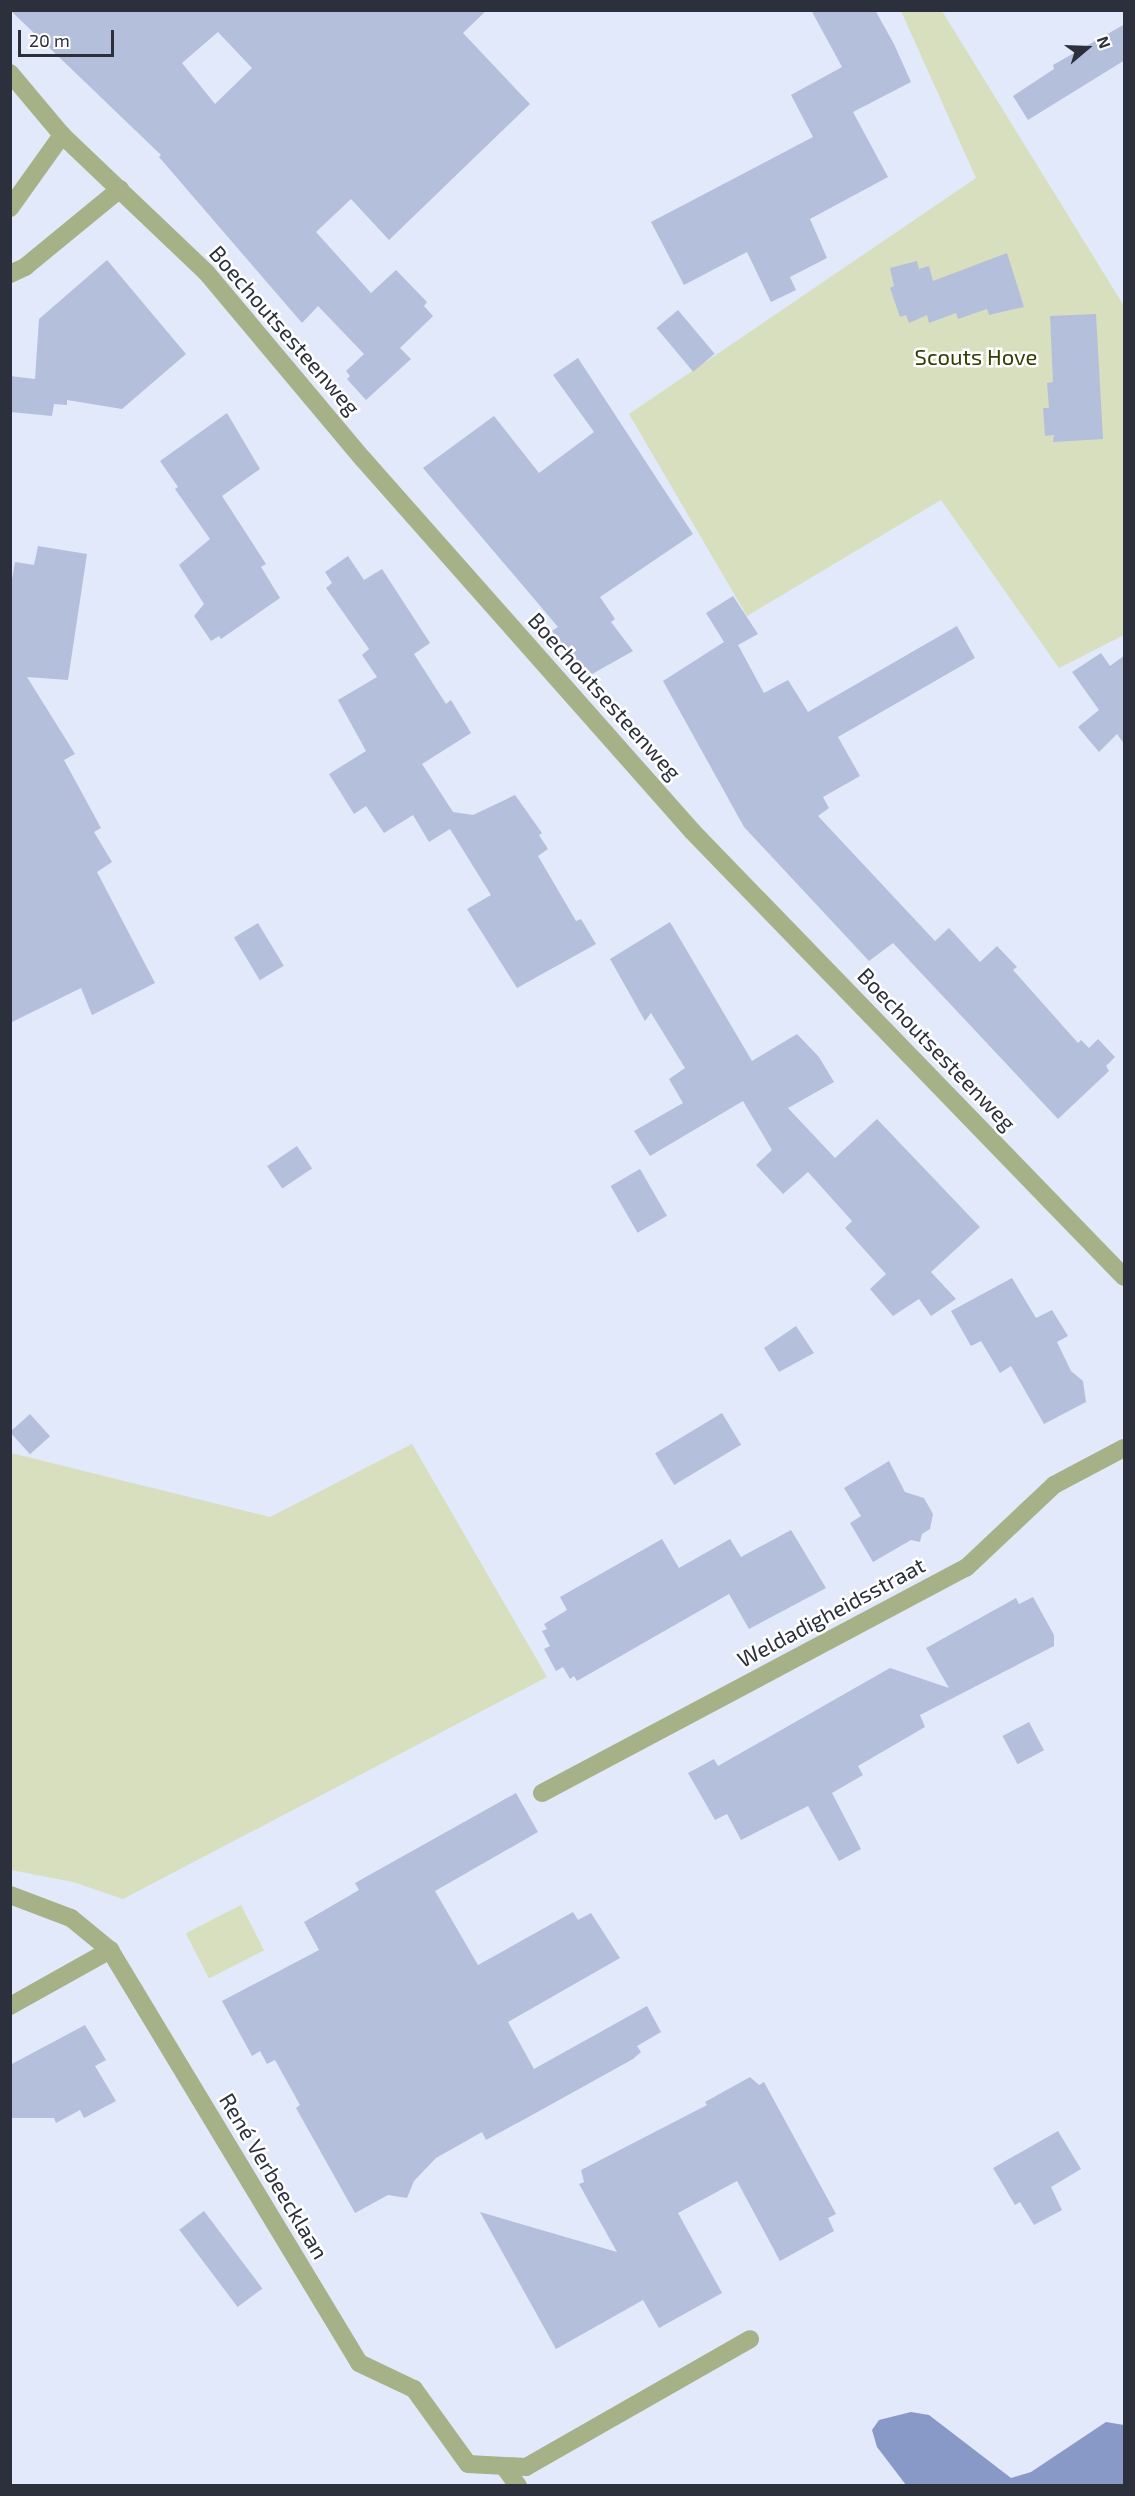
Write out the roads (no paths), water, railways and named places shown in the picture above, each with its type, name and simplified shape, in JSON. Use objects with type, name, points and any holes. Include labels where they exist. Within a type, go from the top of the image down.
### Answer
[{"type":"street","name":"Boechoutsesteenweg","points":[[10,73],[62,135],[206,272],[363,459],[692,831],[1125,1277]]},
{"type":"street","points":[[10,208],[62,135]]},
{"type":"street","points":[[10,274],[25,267],[120,189]]},
{"type":"street","name":"Weldadigheidsstraat","points":[[542,1793],[966,1568],[1054,1485],[1125,1448]]},
{"type":"street","name":"René Verbeecklaan","points":[[10,1895],[71,1918],[110,1950],[359,2362],[414,2389],[468,2464],[505,2468],[526,2466],[750,2339]]},
{"type":"street","points":[[10,2006],[110,1950]]},
{"type":"street","points":[[505,2468],[518,2486]]},
{"type":"water","points":[[911,2412],[929,2415],[1011,2478],[1031,2472],[1106,2422],[1124,2425],[1124,2485],[906,2485],[877,2447],[872,2430],[879,2420]]},
{"type":"park label","name":"Scouts Hove","points":[[976,357]]}]
